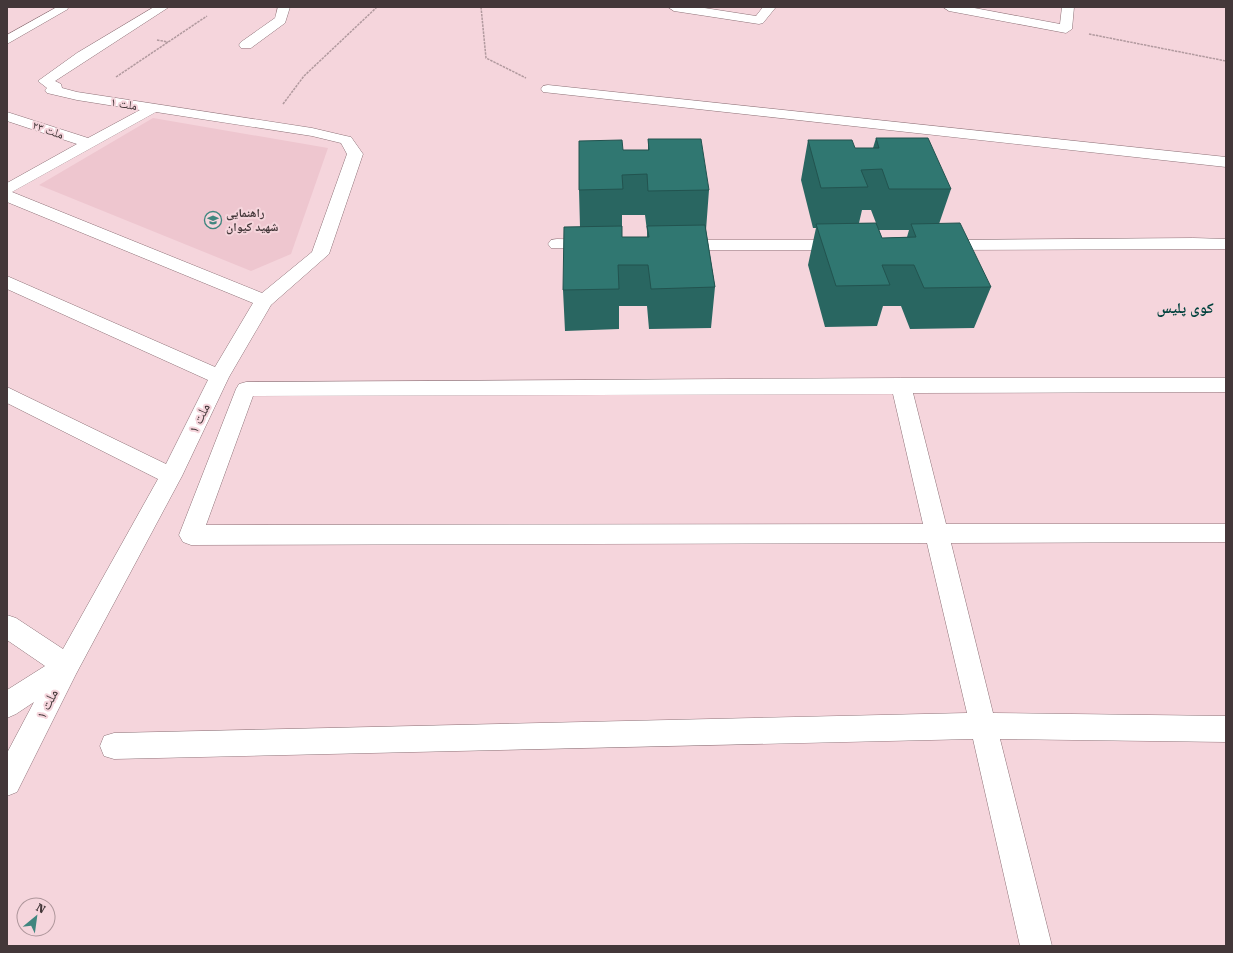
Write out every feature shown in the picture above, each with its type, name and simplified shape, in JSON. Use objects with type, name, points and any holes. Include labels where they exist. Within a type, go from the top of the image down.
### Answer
[{"type":"street","name":"ملت ۱","points":[[7,782],[67,666],[171,476],[219,377],[264,301],[320,254],[355,154],[346,140],[312,132],[81,97],[52,90],[56,87],[45,81],[88,52],[163,7]]},
{"type":"street","points":[[246,45],[281,20],[284,7]]},
{"type":"street","points":[[674,7],[759,20],[770,7]]},
{"type":"street","points":[[949,7],[1066,29],[1068,7]]},
{"type":"street","points":[[7,40],[62,9]]},
{"type":"street","points":[[548,89],[1226,162]]},
{"type":"street","points":[[7,189],[154,108]]},
{"type":"street","name":"ملت ۲۳","points":[[7,116],[90,144]]},
{"type":"street","points":[[7,196],[264,301]]},
{"type":"street","points":[[922,245],[1193,242],[1226,244]]},
{"type":"street","points":[[557,244],[613,244]]},
{"type":"street","points":[[660,244],[858,245]]},
{"type":"street","points":[[7,282],[219,377]]},
{"type":"street","points":[[901,385],[1036,946]]},
{"type":"street","points":[[1226,385],[901,385],[246,389],[191,535],[936,533],[1226,534]]},
{"type":"street","points":[[7,394],[171,476]]},
{"type":"street","points":[[7,626],[67,666],[7,705]]},
{"type":"street","points":[[114,746],[982,726],[1226,729]]},
{"type":"path","points":[[266,125],[304,76],[377,7]]},
{"type":"path","points":[[481,7],[486,58],[548,89]]},
{"type":"path","points":[[81,97],[207,16]]},
{"type":"path","points":[[1066,29],[1226,61]]},
{"type":"shaded area","name":"راهنمایی شهید کیوان","points":[[153,118],[328,148],[291,254],[251,271],[39,185]]},
{"type":"building","points":[[876,138],[928,138],[951,189],[889,189],[882,169],[861,170],[868,187],[821,188],[808,140],[852,140],[855,148],[879,148]]},
{"type":"building","points":[[648,139],[701,139],[709,190],[648,191],[647,174],[622,175],[623,189],[579,190],[579,141],[622,140],[623,150],[649,150]]},
{"type":"building","points":[[876,223],[882,238],[916,237],[911,224],[960,223],[991,287],[924,288],[914,265],[882,265],[890,285],[836,286],[816,224]]},
{"type":"building","points":[[705,225],[715,287],[651,289],[648,265],[618,265],[619,289],[563,290],[564,227],[622,226],[622,237],[649,237],[647,226]]},
{"type":"place","name":"راهنمایی شهید کیوان","points":[[213,220]]},
{"type":"district","name":"کوی پلیس","points":[[1185,308]]}]
